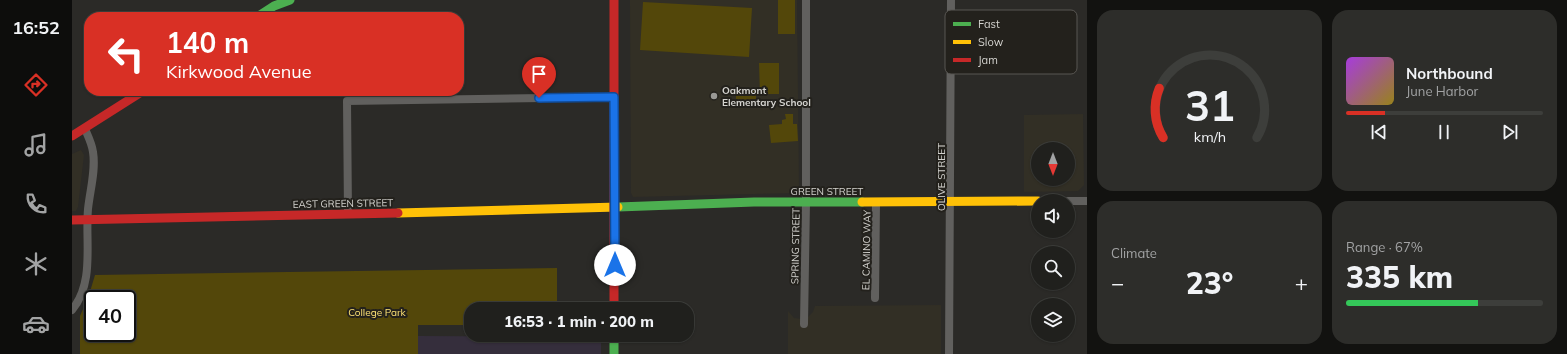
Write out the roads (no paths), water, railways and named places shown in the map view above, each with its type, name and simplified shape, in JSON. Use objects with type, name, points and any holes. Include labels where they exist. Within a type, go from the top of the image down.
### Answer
[{"type":"street","points":[[262,12],[272,3],[290,0]]},
{"type":"street","points":[[614,0],[614,302]]},
{"type":"street","name":"SPRING STREET","points":[[804,324],[806,202],[806,0]]},
{"type":"street","name":"OLIVE STREET","points":[[949,354],[951,74]]},
{"type":"street","points":[[72,136],[135,96]]},
{"type":"street","points":[[348,214],[347,101],[614,97]]},
{"type":"street","points":[[72,310],[77,303],[84,285],[87,271],[88,220],[94,163],[93,151],[85,128]]},
{"type":"street","name":"GREEN STREET","points":[[615,207],[754,202],[1031,201]]},
{"type":"street","points":[[1075,201],[1087,201]]},
{"type":"street","name":"EL CAMINO WAY","points":[[875,298],[876,202]]},
{"type":"street","name":"EAST GREEN STREET","points":[[72,220],[615,207]]},
{"type":"street","points":[[614,342],[614,354]]},
{"type":"place","name":"Oakmont Elementary School","points":[[714,96]]},
{"type":"park label","name":"College Park","points":[[377,312]]}]
